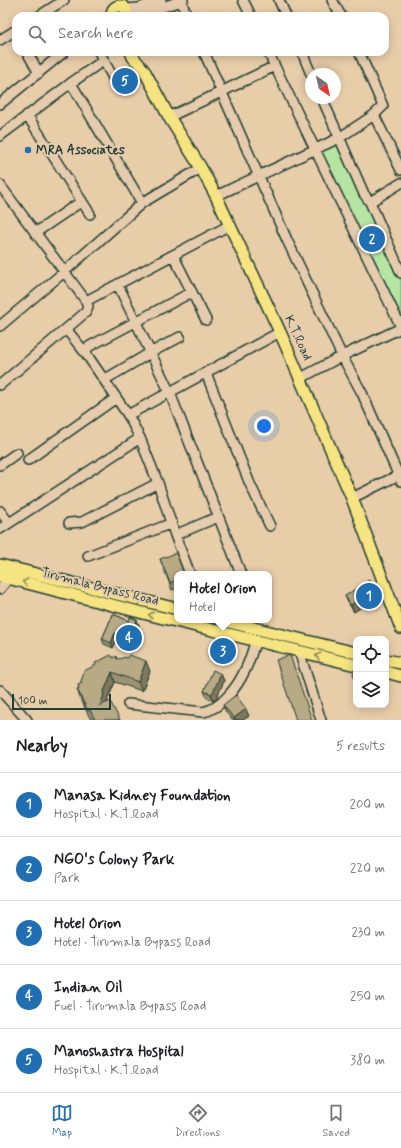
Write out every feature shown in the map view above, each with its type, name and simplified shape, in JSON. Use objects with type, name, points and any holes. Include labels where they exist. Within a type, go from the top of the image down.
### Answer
[{"type":"main road","name":"K.T.Road","points":[[133,56],[145,72],[169,117],[201,168],[230,225],[301,378],[352,498],[401,628]]},
{"type":"main road","name":"K.T.Road","points":[[142,56],[145,72]]},
{"type":"main road","name":"Tirumala Bypass Road","points":[[0,565],[7,574],[174,619]]},
{"type":"main road","name":"Tirumala Bypass Road","points":[[7,574],[174,608]]},
{"type":"main road","name":"Tirumala Bypass Road","points":[[189,623],[256,641],[272,639],[353,652]]},
{"type":"main road","name":"Tirumala Bypass Road","points":[[243,623],[272,639],[299,651],[353,664]]},
{"type":"main road","points":[[389,661],[401,663]]},
{"type":"main road","points":[[389,673],[401,676]]},
{"type":"street","points":[[45,12],[64,0]]},
{"type":"street","points":[[119,11],[148,6],[161,0]]},
{"type":"street","points":[[149,12],[182,0],[186,12]]},
{"type":"street","points":[[243,0],[249,12]]},
{"type":"street","points":[[279,0],[284,12]]},
{"type":"street","points":[[332,0],[339,12]]},
{"type":"street","points":[[1,39],[12,34]]},
{"type":"street","points":[[28,56],[39,73]]},
{"type":"street","points":[[0,104],[59,56]]},
{"type":"street","points":[[0,136],[71,83],[101,56],[116,83]]},
{"type":"street","points":[[206,56],[287,240],[342,356],[362,393],[400,477],[352,498]]},
{"type":"street","points":[[270,56],[401,328],[342,356],[301,378]]},
{"type":"street","points":[[304,56],[309,68]]},
{"type":"street","points":[[216,196],[339,138],[374,115],[383,106],[361,56]]},
{"type":"street","points":[[169,117],[275,66]]},
{"type":"street","points":[[71,83],[142,203]]},
{"type":"street","points":[[325,104],[401,273]]},
{"type":"street","points":[[27,115],[90,214]]},
{"type":"street","points":[[374,115],[401,170]]},
{"type":"street","points":[[0,326],[142,203],[201,168]]},
{"type":"street","points":[[370,202],[401,183]]},
{"type":"street","points":[[0,185],[86,301],[88,306],[86,312],[0,385]]},
{"type":"street","points":[[35,233],[82,201]]},
{"type":"street","points":[[86,301],[230,225]]},
{"type":"street","points":[[173,255],[206,320]]},
{"type":"street","points":[[118,284],[170,393],[240,571]]},
{"type":"street","points":[[87,355],[86,350],[90,346],[192,292]]},
{"type":"street","points":[[66,329],[87,355],[128,415],[140,438],[158,483],[189,571]]},
{"type":"street","points":[[128,415],[280,332]]},
{"type":"street","points":[[104,380],[180,337]]},
{"type":"street","points":[[206,373],[250,484],[270,526]]},
{"type":"street","points":[[28,460],[116,398]]},
{"type":"street","points":[[0,529],[140,438]]},
{"type":"street","points":[[0,465],[17,453]]},
{"type":"street","points":[[69,523],[82,522],[158,483]]},
{"type":"street","points":[[0,511],[9,523]]},
{"type":"street","points":[[175,535],[218,517]]},
{"type":"street","points":[[88,556],[172,523]]},
{"type":"street","points":[[0,589],[7,574]]},
{"type":"street","points":[[128,704],[202,712],[213,708],[224,700],[238,683],[245,670],[256,641]]},
{"type":"street","points":[[299,651],[321,720]]},
{"type":"street","points":[[0,690],[27,720]]},
{"type":"street","points":[[200,720],[212,714],[213,708]]},
{"type":"green space","points":[[340,137],[401,276],[401,327],[316,149]]},
{"type":"building","points":[[133,65],[136,71],[119,81],[119,75]]},
{"type":"building","points":[[176,553],[183,571],[174,571],[174,581],[170,583],[160,559]]},
{"type":"building","points":[[369,580],[375,589],[351,605],[345,596]]},
{"type":"building","points":[[113,614],[129,621],[130,617],[137,620],[130,639],[115,633],[111,643],[102,639]]},
{"type":"building","points":[[219,637],[228,641],[222,652],[214,648]]},
{"type":"building","points":[[111,655],[113,658],[116,656],[117,659],[124,657],[127,658],[129,655],[146,661],[138,682],[112,672],[100,706],[110,701],[120,720],[95,720],[90,710],[88,711],[77,689],[79,688],[78,685],[82,683],[81,681],[84,671],[96,665],[95,663]]},
{"type":"building","points":[[290,655],[312,720],[296,720],[276,660]]},
{"type":"building","points":[[213,670],[221,674],[211,694],[204,691]]},
{"type":"building","points":[[236,695],[246,709],[234,718],[223,705]]},
{"type":"place","name":"Manoshastra Hospital","points":[[125,81]]},
{"type":"place","name":"MRA Associates","points":[[28,150]]},
{"type":"place","name":"NGO's Colony Park","points":[[372,239]]},
{"type":"place","name":"Manasa Kidney Foundation","points":[[369,596]]},
{"type":"place","name":"Indian Oil","points":[[129,638]]},
{"type":"place","name":"Hotel Orion","points":[[223,651]]}]
